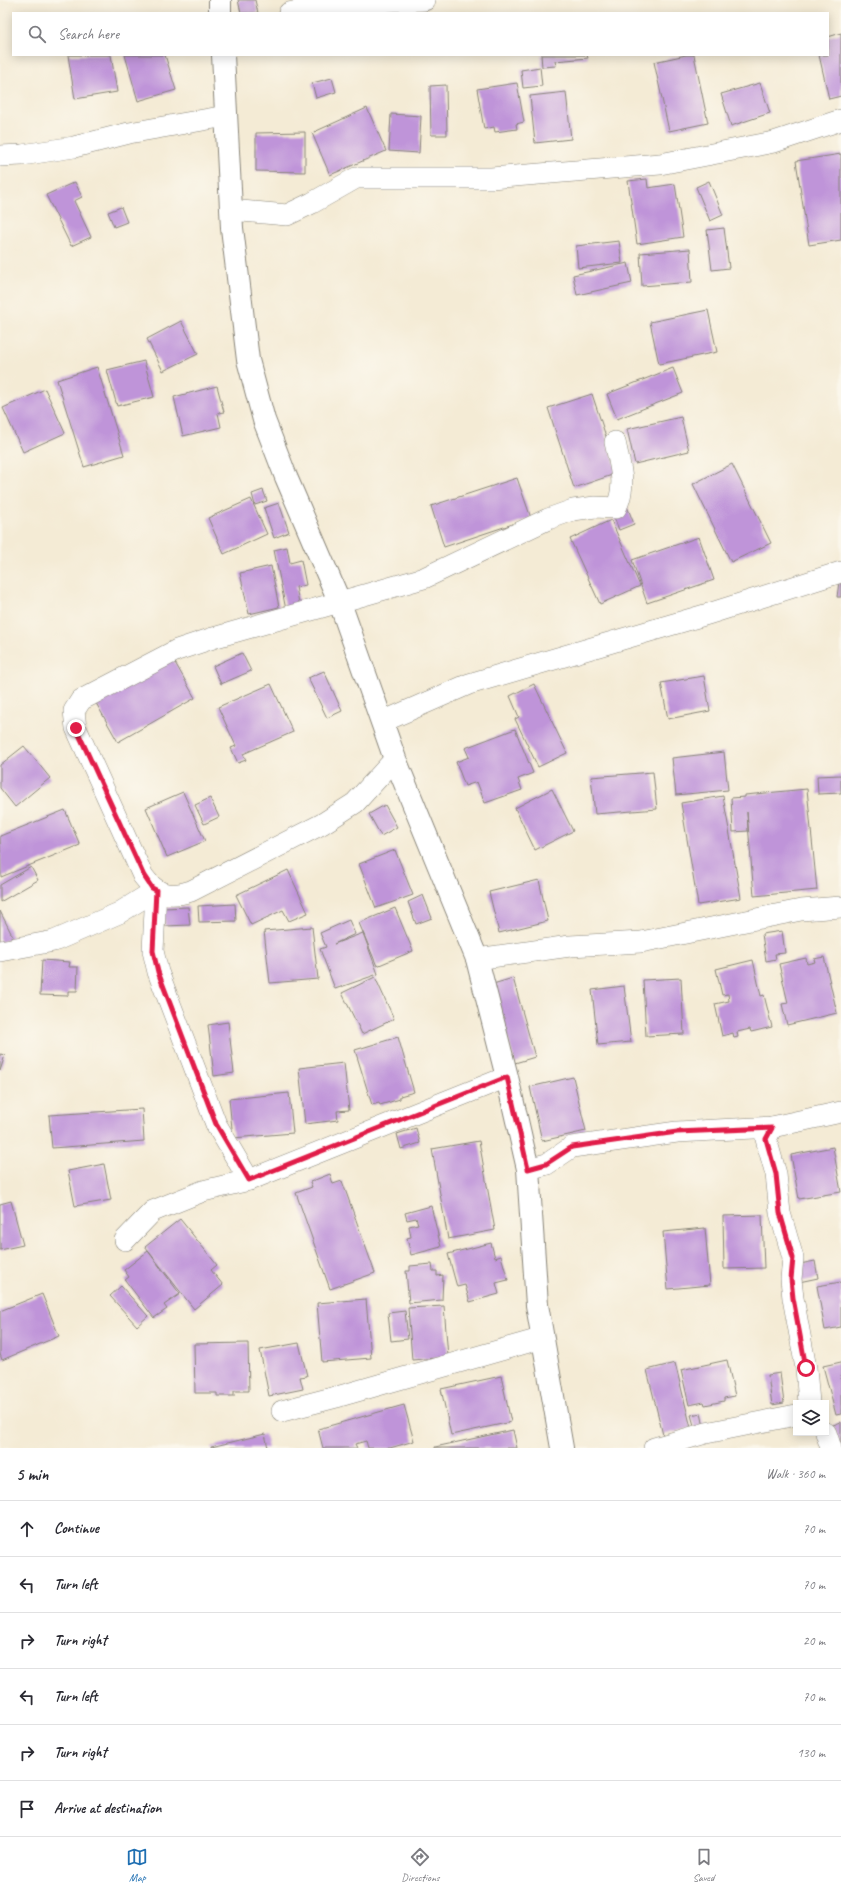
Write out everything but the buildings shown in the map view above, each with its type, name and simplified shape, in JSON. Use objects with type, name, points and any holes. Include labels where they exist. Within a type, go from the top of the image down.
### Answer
[{"type":"street","points":[[220,0],[220,12]]},
{"type":"street","points":[[293,12],[308,8],[364,2],[425,0]]},
{"type":"street","points":[[222,56],[231,210],[248,360],[264,420],[286,477],[340,603],[395,759],[477,959],[507,1077],[528,1169],[537,1305],[562,1448]]},
{"type":"street","points":[[0,156],[22,155],[74,147],[129,133],[226,116]]},
{"type":"street","points":[[231,210],[287,215],[312,203],[356,178],[491,178],[660,164],[774,142],[841,120]]},
{"type":"street","points":[[395,759],[355,803],[322,824],[190,891],[177,895],[163,894],[152,888],[144,876],[76,728],[74,711],[81,700],[177,650],[213,638],[424,578],[548,519],[573,510],[616,508],[621,497],[623,484],[615,442]]},
{"type":"street","points":[[382,722],[469,684],[708,614],[841,572]]},
{"type":"street","points":[[0,951],[54,941],[119,913],[156,890]]},
{"type":"street","points":[[156,890],[153,951],[158,972],[216,1124],[249,1180]]},
{"type":"street","points":[[477,959],[570,946],[641,942],[802,910],[841,906]]},
{"type":"street","points":[[125,1240],[153,1211],[203,1191],[249,1180],[507,1077]]},
{"type":"street","points":[[528,1169],[546,1164],[572,1147],[677,1132],[772,1128],[841,1112]]},
{"type":"street","points":[[772,1128],[766,1139],[776,1174],[780,1213],[793,1258],[791,1279],[793,1298],[806,1368],[809,1400]]},
{"type":"street","points":[[282,1411],[543,1338]]},
{"type":"street","points":[[654,1448],[706,1433],[793,1416]]},
{"type":"street","points":[[827,1436],[831,1448]]},
{"type":"route","points":[[76,728],[144,876],[152,888],[156,890],[153,951],[158,972],[216,1124],[249,1180],[369,1130],[507,1077],[528,1169],[546,1164],[572,1147],[677,1132],[772,1128],[766,1139],[776,1174],[780,1213],[793,1258],[791,1279],[793,1298],[806,1368]]}]
